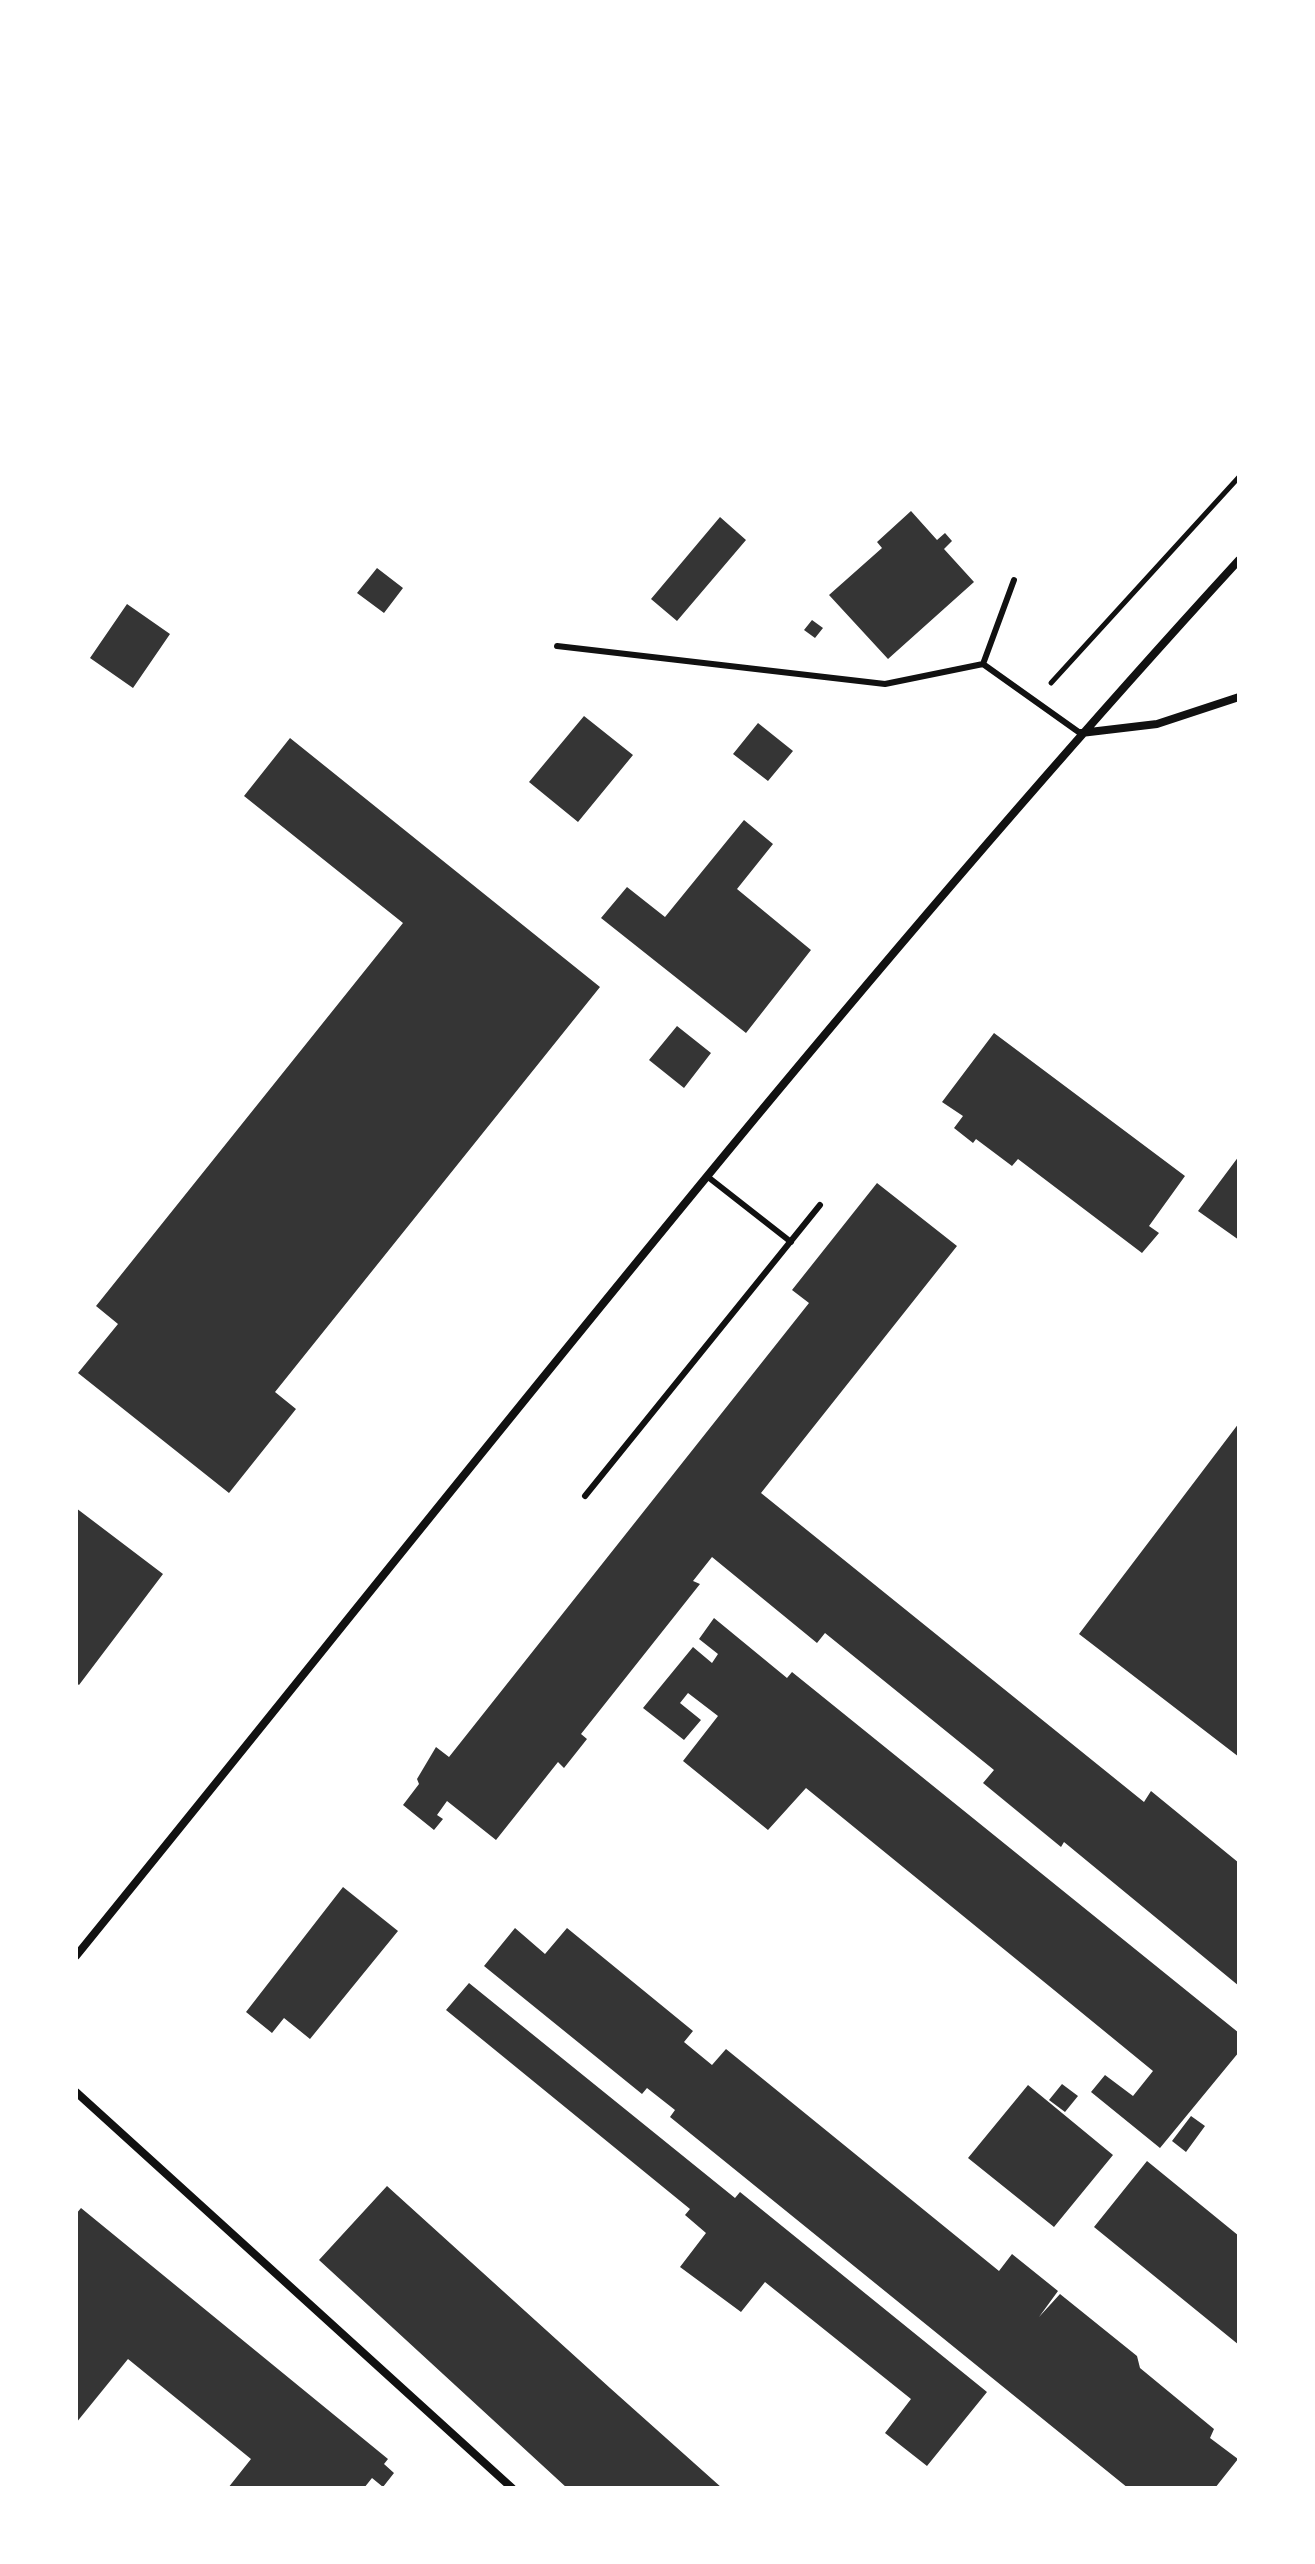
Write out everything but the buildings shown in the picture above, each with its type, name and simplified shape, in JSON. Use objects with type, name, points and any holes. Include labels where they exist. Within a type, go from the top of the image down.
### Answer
[{"type":"street","points":[[76,1956],[791,1072],[1080,733],[1239,560]]},
{"type":"street","points":[[1080,733],[1157,724],[1239,697]]},
{"type":"street","points":[[76,2092],[512,2488]]},
{"type":"lane","points":[[983,664],[1014,580]]},
{"type":"lane","points":[[557,646],[885,684],[983,664],[1080,733]]},
{"type":"lane","points":[[708,1177],[791,1242]]},
{"type":"lane","points":[[585,1496],[820,1205]]},
{"type":"path","points":[[1034,701],[1239,477]]}]
